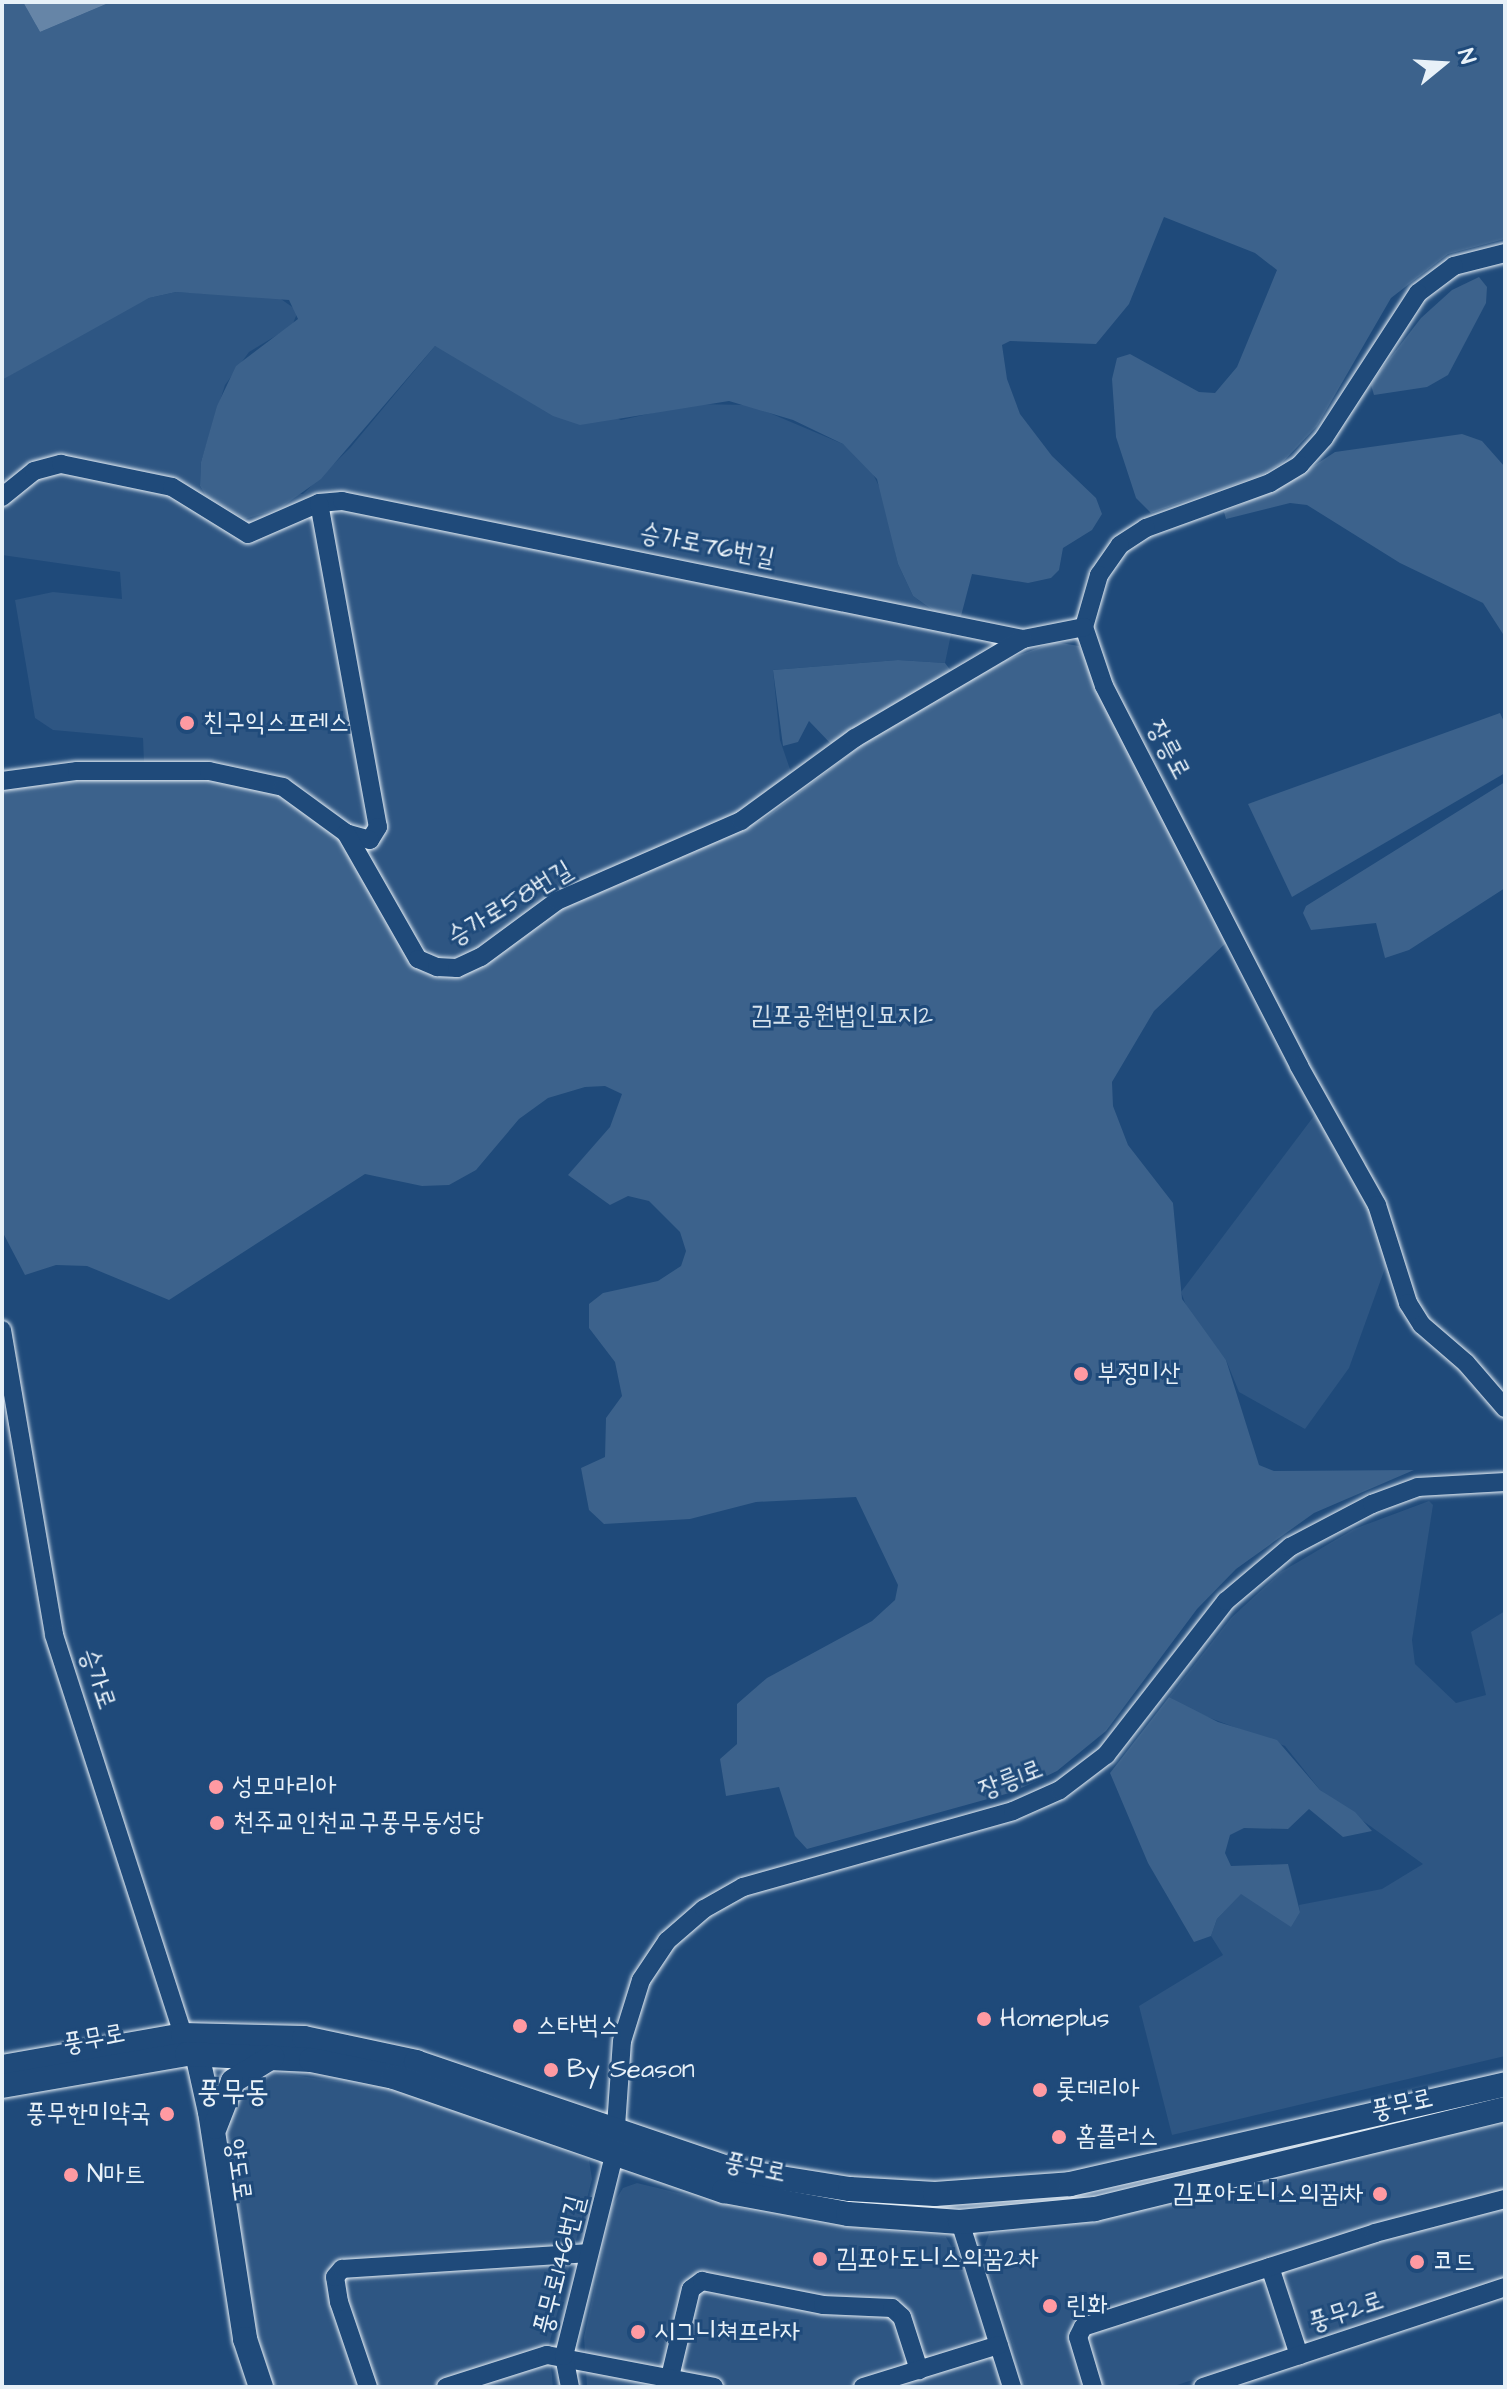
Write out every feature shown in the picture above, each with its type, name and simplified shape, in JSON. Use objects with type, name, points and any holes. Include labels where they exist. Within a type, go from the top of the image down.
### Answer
[{"type":"street","points":[[1084,627],[1099,575],[1120,545],[1146,528],[1270,483],[1300,465],[1324,438],[1418,293],[1454,266],[1505,253]]},
{"type":"street","name":"승가로76번길","points":[[2,497],[34,471],[61,464],[172,487],[248,534],[319,503],[357,503],[1023,639],[1084,627]]},
{"type":"street","points":[[319,503],[378,827],[370,840],[346,833]]},
{"type":"street","name":"장릉로","points":[[1084,627],[1104,686],[1299,1066],[1377,1205],[1408,1303],[1422,1325],[1466,1363],[1505,1408]]},
{"type":"street","name":"승가로58번길","points":[[2,781],[77,771],[231,773],[298,795],[346,833],[418,959],[437,967],[457,968],[481,957],[557,901],[741,821],[867,731],[1023,639]]},
{"type":"street","name":"승가로","points":[[2,1330],[54,1635],[189,2047]]},
{"type":"street","name":"장릉1로","points":[[614,2143],[630,2007],[653,1958],[704,1909],[766,1879],[1013,1811],[1060,1790],[1106,1755],[1226,1601],[1290,1547],[1396,1494],[1438,1484],[1505,1482]]},
{"type":"street","name":"풍무로","points":[[2,2086],[189,2047],[264,2035],[368,2049],[770,2201],[960,2222],[1095,2209],[1505,2109]]},
{"type":"street","name":"풍무로","points":[[2,2067],[189,2047],[274,2056],[394,2077],[614,2143],[737,2171],[789,2181],[896,2193],[1013,2192],[1115,2175],[1505,2084]]},
{"type":"street","name":"양도로","points":[[189,2047],[213,2137],[245,2339],[261,2387]]},
{"type":"street","name":"양도로","points":[[189,2047],[237,2340],[253,2387]]},
{"type":"street","points":[[213,2137],[221,2102],[233,2081],[274,2056]]},
{"type":"street","name":"풍무로146번길","points":[[570,2387],[564,2356],[614,2143]]},
{"type":"street","points":[[1093,2387],[1080,2329],[1270,2267],[1505,2199]]},
{"type":"street","points":[[960,2222],[1012,2387]]},
{"type":"street","points":[[368,2387],[339,2302],[335,2277],[342,2269],[588,2253]]},
{"type":"street","points":[[1270,2267],[1299,2355]]},
{"type":"street","points":[[670,2377],[691,2289],[702,2281],[823,2305],[892,2308],[902,2317],[919,2370]]},
{"type":"street","name":"풍무2로","points":[[1203,2387],[1505,2287]]},
{"type":"street","points":[[863,2387],[999,2345]]},
{"type":"street","points":[[446,2387],[527,2359],[564,2356],[714,2387]]},
{"type":"shaded area","points":[[23,2],[111,2],[40,32]]},
{"type":"shaded area","points":[[176,292],[278,297],[298,311],[292,326],[249,352],[225,385],[201,462],[200,486],[206,496],[303,494],[350,448],[435,346],[621,420],[692,404],[751,405],[843,444],[869,466],[883,494],[898,564],[913,596],[934,611],[955,615],[945,663],[898,660],[773,670],[780,740],[793,778],[746,811],[557,893],[467,956],[435,958],[412,934],[348,826],[305,789],[235,766],[144,763],[143,738],[53,730],[35,718],[15,600],[53,592],[122,599],[120,572],[2,555],[2,380],[100,321],[149,298]]},
{"type":"shaded area","points":[[1317,1112],[1367,1202],[1388,1260],[1349,1368],[1305,1429],[1239,1392],[1226,1360],[1188,1311],[1181,1292]]},
{"type":"shaded area","points":[[1429,1501],[1433,1505],[1412,1640],[1415,1664],[1456,1703],[1486,1695],[1471,1632],[1505,1611],[1505,2056],[1172,2135],[1139,2006],[1223,1955],[1211,1936],[1217,1919],[1241,1893],[1300,1912],[1299,1905],[1382,1889],[1423,1864],[1320,1790],[1285,1746],[1194,1712],[1169,1697],[1231,1618],[1281,1572],[1354,1529]]},
{"type":"shaded area","points":[[270,2072],[389,2088],[589,2160],[592,2179],[549,2345],[553,2387],[271,2387],[258,2348],[224,2123],[240,2081]]},
{"type":"shaded area","points":[[1505,2124],[1505,2278],[1171,2387],[1026,2387],[983,2251],[989,2234],[1056,2226],[1364,2151]]},
{"type":"shaded area","points":[[637,2183],[790,2220],[946,2237],[964,2269],[1002,2387],[587,2387],[584,2337],[612,2206],[623,2188]]},
{"type":"green space","points":[[2,2],[23,2],[40,32],[111,2],[1505,2],[1505,239],[1448,254],[1391,298],[1317,426],[1282,463],[1259,476],[1151,513],[1136,498],[1116,437],[1112,379],[1117,358],[1130,354],[1199,392],[1215,393],[1237,367],[1277,270],[1255,253],[1164,217],[1129,304],[1096,344],[1010,341],[1002,345],[1007,379],[1020,414],[1052,456],[1096,498],[1102,514],[1092,530],[1063,548],[1059,570],[1051,578],[1028,583],[972,574],[961,616],[934,611],[913,596],[898,564],[877,479],[843,444],[793,420],[729,401],[580,425],[553,416],[435,346],[321,479],[279,509],[245,519],[206,496],[200,486],[201,462],[217,406],[236,366],[298,319],[289,300],[176,292],[149,298],[2,380]]},
{"type":"green space","points":[[1479,277],[1487,287],[1486,303],[1448,375],[1427,387],[1374,395],[1371,385],[1377,375],[1421,318],[1452,290]]},
{"type":"green space","points":[[1462,434],[1482,441],[1505,467],[1505,703],[1503,634],[1483,603],[1400,563],[1307,505],[1290,503],[1226,519],[1224,512],[1283,486],[1335,452]]},
{"type":"green space","name":"김포공원법인묘지2","points":[[1055,642],[1079,646],[1228,941],[1154,1011],[1112,1082],[1113,1106],[1128,1145],[1173,1203],[1182,1299],[1226,1360],[1259,1465],[1274,1471],[1414,1470],[1314,1513],[1236,1569],[1197,1609],[1106,1731],[1057,1771],[1013,1792],[807,1849],[795,1836],[779,1787],[726,1796],[720,1759],[737,1744],[737,1704],[767,1678],[872,1621],[895,1600],[898,1585],[856,1497],[756,1502],[690,1519],[604,1524],[589,1510],[581,1468],[605,1457],[606,1418],[622,1396],[615,1362],[589,1328],[589,1304],[603,1293],[658,1281],[681,1266],[686,1251],[680,1232],[649,1201],[628,1196],[610,1205],[568,1175],[610,1127],[622,1094],[605,1086],[585,1087],[548,1098],[519,1119],[476,1170],[449,1185],[422,1186],[365,1174],[169,1300],[87,1266],[56,1265],[25,1275],[2,1231],[2,790],[90,779],[200,777],[277,793],[344,843],[416,966],[425,973],[452,976],[481,967],[549,913],[764,819],[878,733],[998,663]]},
{"type":"green space","points":[[898,660],[945,663],[951,671],[832,745],[809,721],[798,742],[783,746],[773,670]]},
{"type":"green space","points":[[1500,713],[1505,724],[1505,773],[1292,897],[1248,804]]},
{"type":"green space","points":[[1505,782],[1505,888],[1409,950],[1385,958],[1376,923],[1311,930],[1303,913],[1306,906]]},
{"type":"green space","points":[[1169,1697],[1218,1722],[1277,1740],[1320,1790],[1355,1812],[1372,1831],[1343,1837],[1309,1809],[1288,1829],[1244,1828],[1230,1835],[1225,1853],[1231,1866],[1288,1864],[1300,1912],[1291,1927],[1241,1894],[1217,1919],[1211,1936],[1194,1942],[1148,1863],[1110,1773]]},
{"type":"place","name":"친구익스프레스","points":[[187,723]]},
{"type":"place","name":"부정미산","points":[[1081,1374]]},
{"type":"place","name":"성모마리아","points":[[216,1787]]},
{"type":"place","name":"천주교인천교구풍무동성당","points":[[217,1823]]},
{"type":"place","name":"Homeplus","points":[[984,2019]]},
{"type":"place","name":"스타벅스","points":[[520,2026]]},
{"type":"place","name":"By Season","points":[[551,2070]]},
{"type":"place","name":"롯데리아","points":[[1040,2090]]},
{"type":"place","name":"풍무한미약국","points":[[167,2114]]},
{"type":"place","name":"홈플러스","points":[[1059,2137]]},
{"type":"place","name":"N마트","points":[[71,2175]]},
{"type":"place","name":"김포아도니스의꿈1차","points":[[1380,2194]]},
{"type":"place","name":"김포아도니스의꿈2차","points":[[820,2259]]},
{"type":"place","name":"코드","points":[[1417,2262]]},
{"type":"place","name":"린화","points":[[1050,2306]]},
{"type":"place","name":"시그니쳐프라자","points":[[638,2332]]},
{"type":"district","name":"풍무동","points":[[233,2092]]}]
